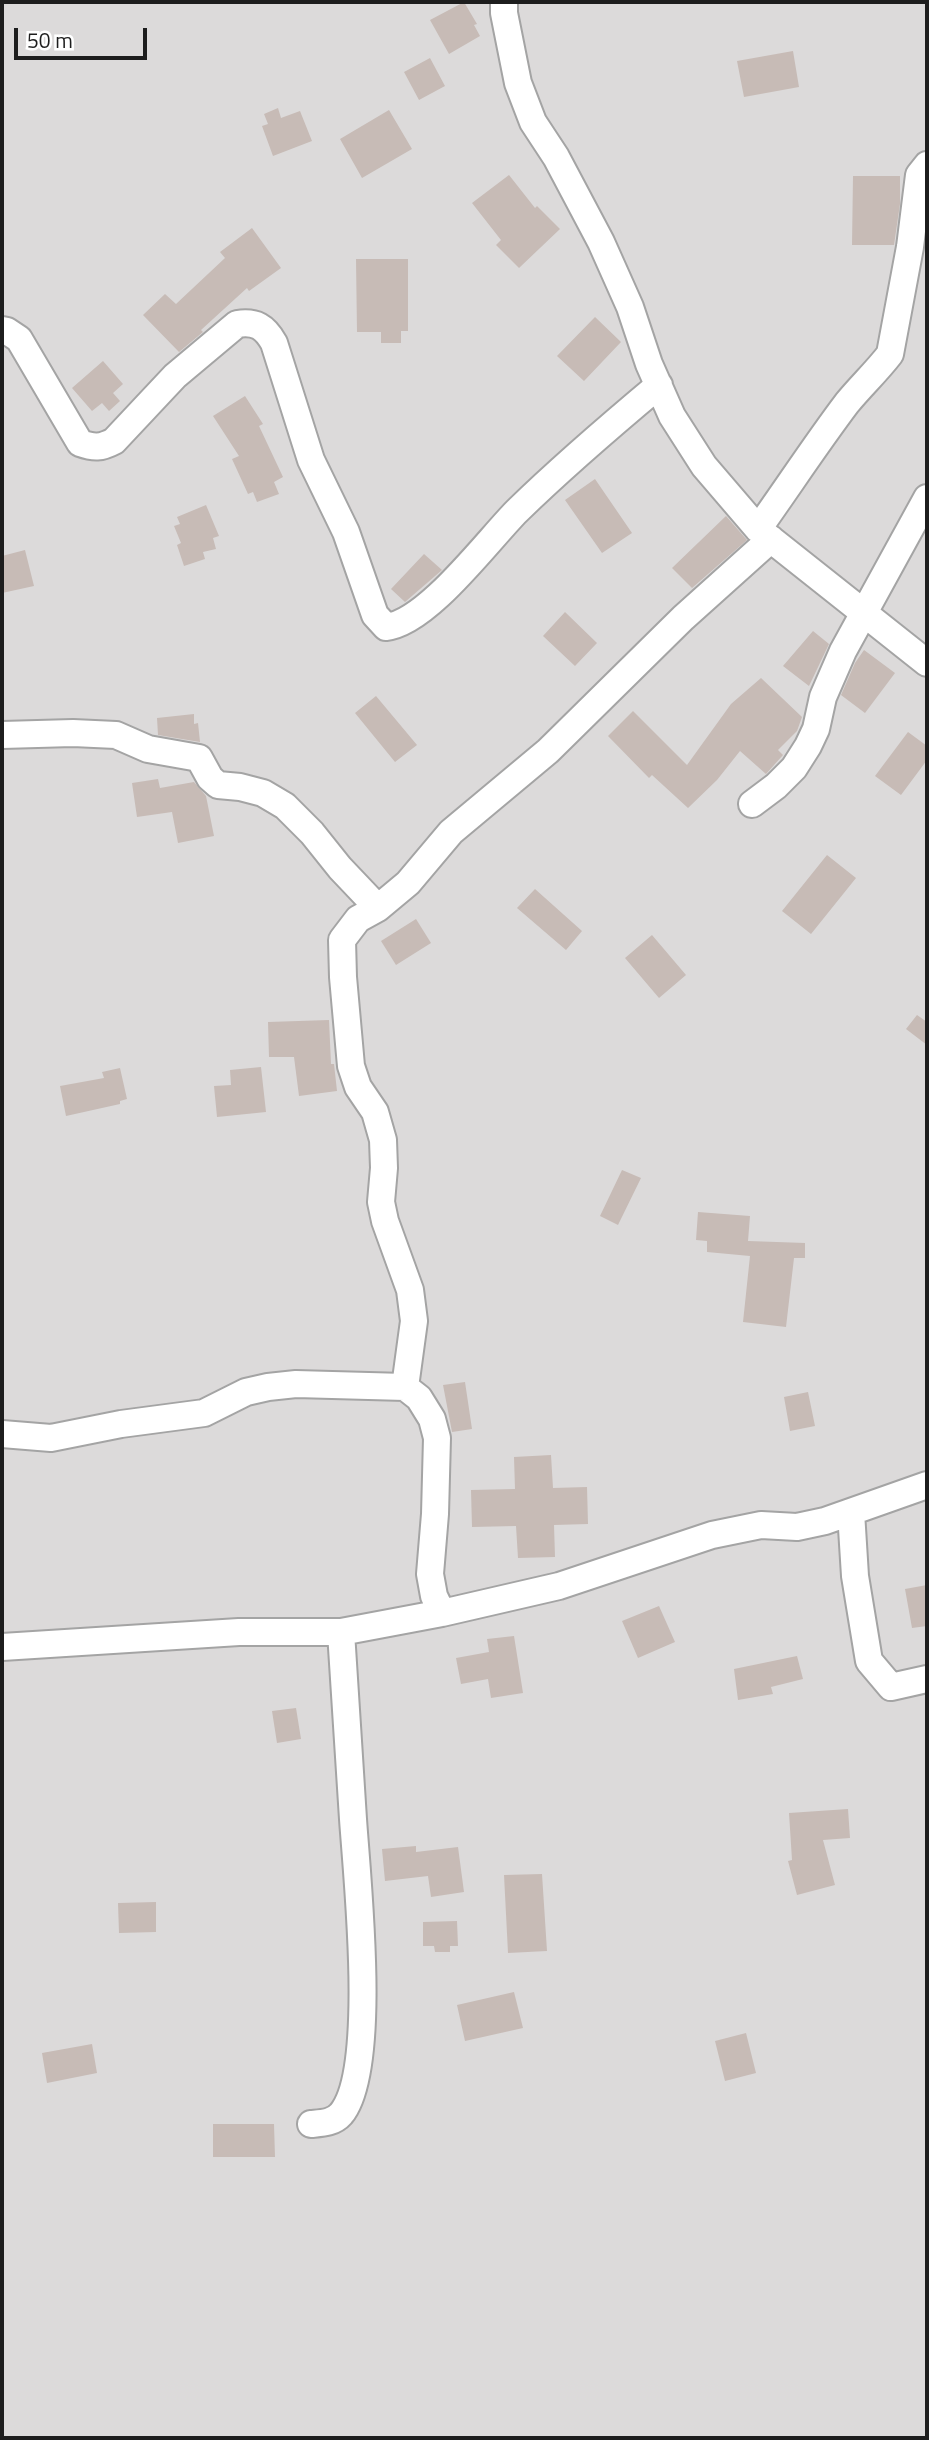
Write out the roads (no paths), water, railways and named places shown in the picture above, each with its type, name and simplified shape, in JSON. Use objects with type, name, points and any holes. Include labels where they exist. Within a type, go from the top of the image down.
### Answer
[{"type":"street","points":[[505,2],[504,13],[518,83],[533,122],[556,157],[601,242],[630,307],[672,416],[704,466],[764,534],[927,663]]},
{"type":"street","points":[[405,1387],[414,1321],[410,1290],[385,1221],[381,1202],[383,1140],[375,1112],[358,1087],[351,1066],[342,940],[358,919],[378,908],[408,883],[451,832],[548,751],[764,534],[845,407],[865,380],[890,354],[910,247],[919,175],[927,165]]},
{"type":"street","points":[[2,330],[19,339],[80,443],[102,447],[114,441],[175,376],[237,324],[248,322],[267,330],[274,343],[311,460],[346,532],[374,615],[386,627],[401,625],[448,587],[516,512],[590,443],[659,385]]},
{"type":"street","points":[[752,804],[794,768],[808,746],[816,729],[823,697],[838,663],[927,498]]},
{"type":"street","points":[[2,735],[116,735],[148,749],[199,758],[210,778],[218,785],[264,793],[285,806],[313,833],[340,868],[378,908]]},
{"type":"street","points":[[2,1434],[51,1438],[121,1424],[204,1413],[246,1392],[268,1387],[296,1384],[405,1387],[419,1398],[432,1419],[437,1438],[430,1574],[434,1596],[442,1613]]},
{"type":"street","points":[[2,1647],[239,1632],[341,1632],[442,1613],[559,1586],[712,1535],[761,1525],[797,1527],[825,1521],[927,1485]]},
{"type":"street","points":[[851,1512],[855,1576],[869,1661],[891,1687],[927,1679]]},
{"type":"street","points":[[311,2124],[332,2121],[339,2116],[353,2087],[360,2051],[361,1927],[341,1632]]}]
